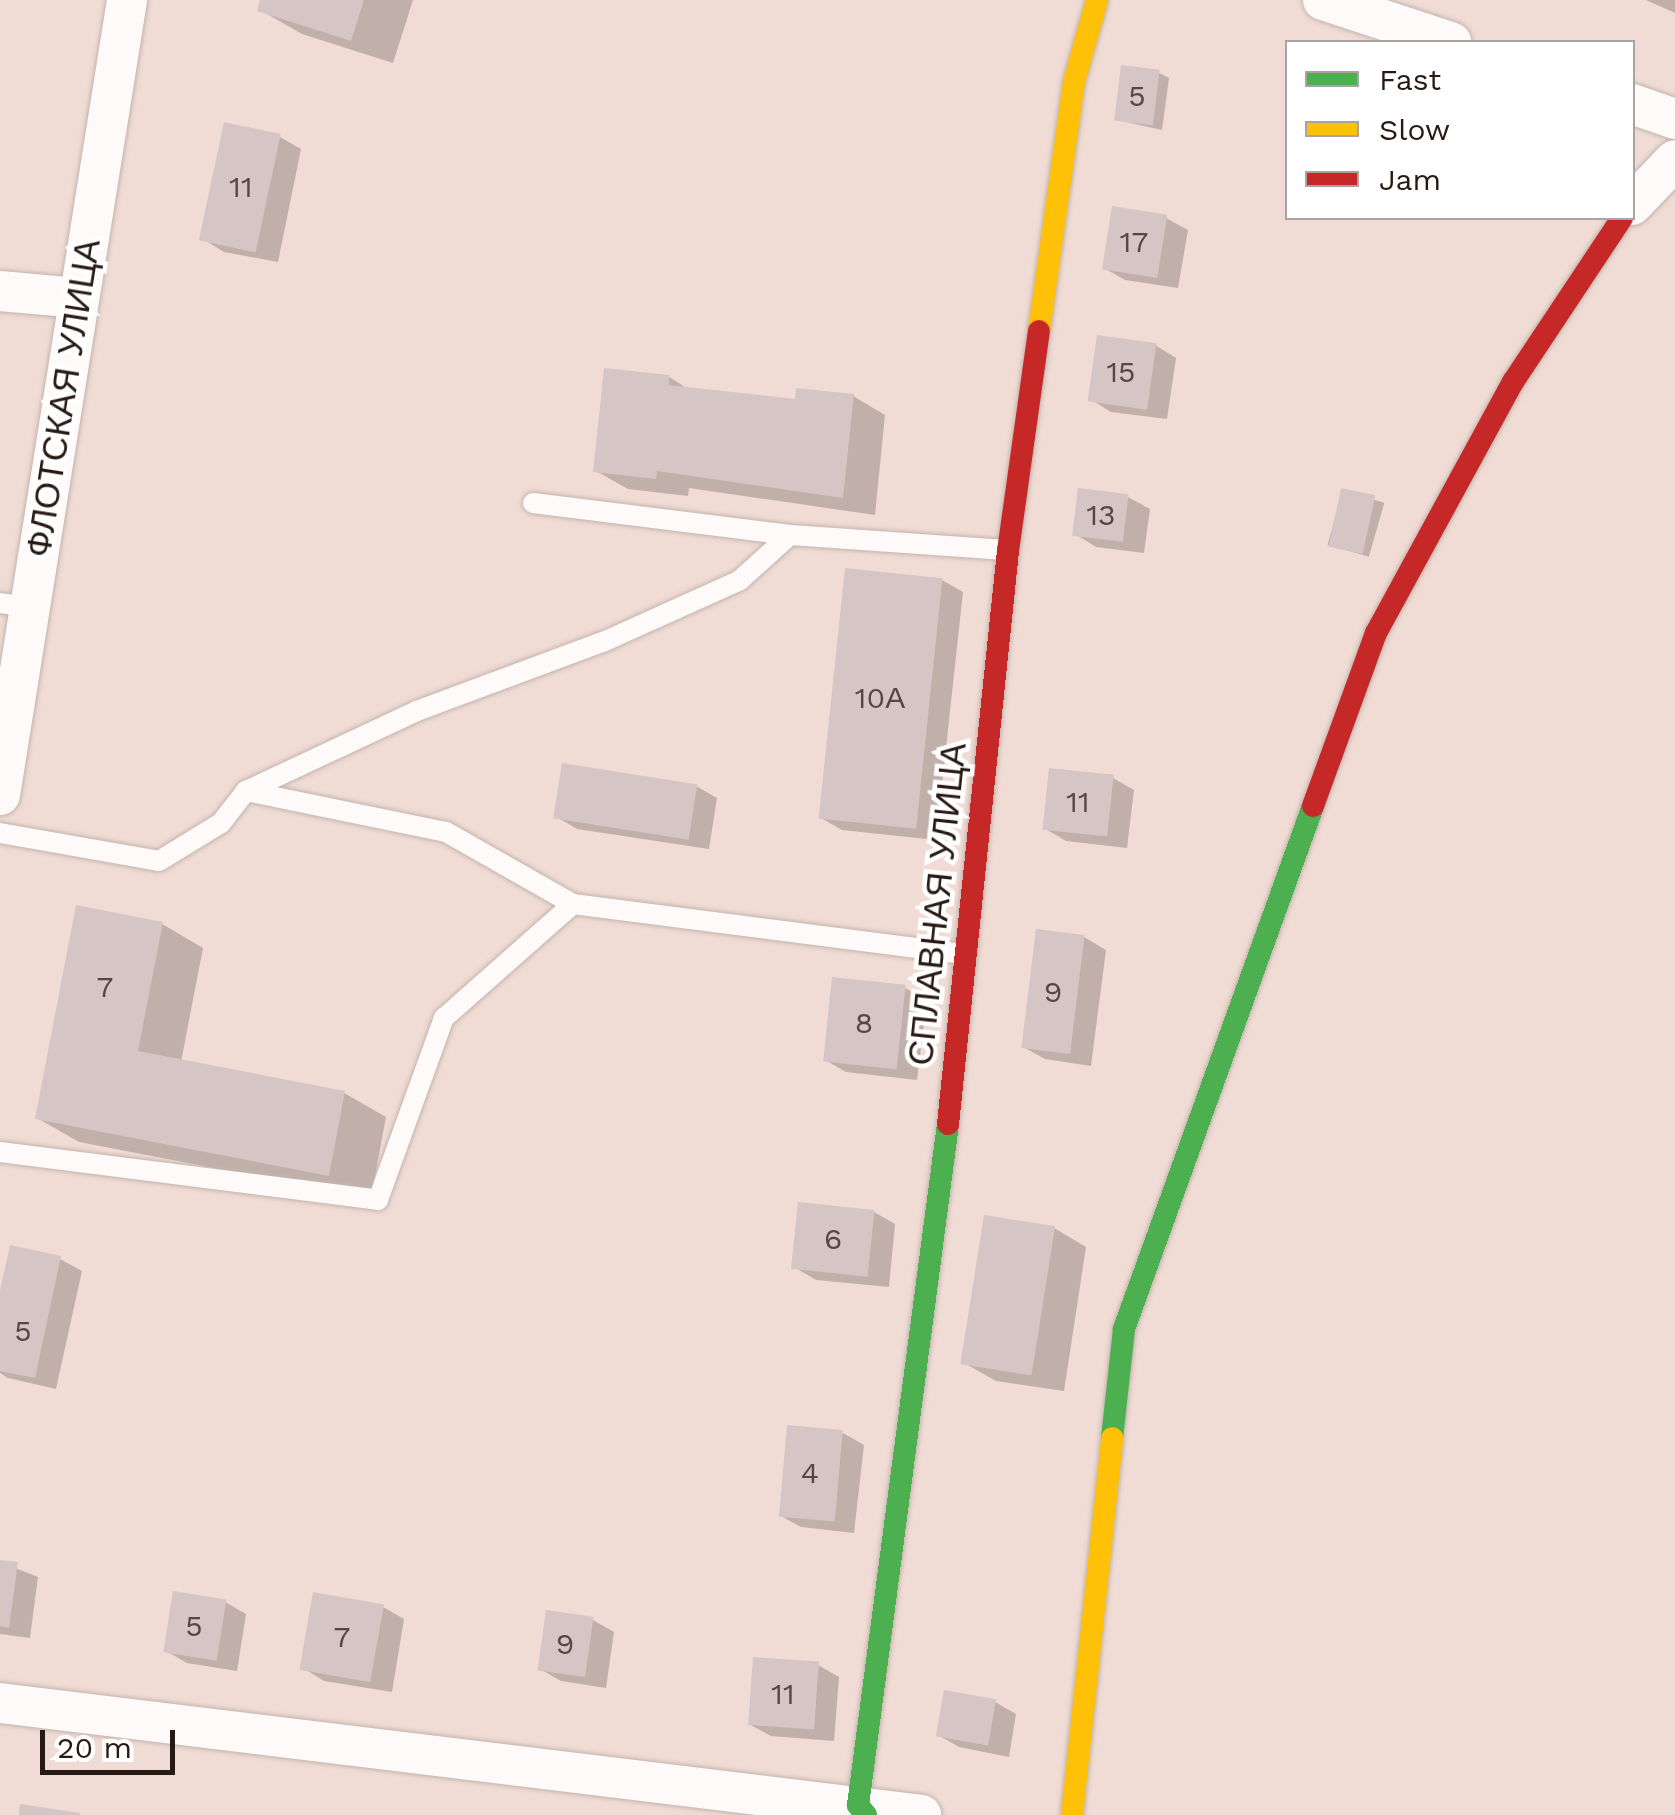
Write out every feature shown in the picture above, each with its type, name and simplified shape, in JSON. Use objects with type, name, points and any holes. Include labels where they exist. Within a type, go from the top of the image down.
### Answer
[{"type":"street","name":"ФЛОТСКАЯ УЛИЦА","points":[[0,796],[15,605],[78,298],[127,0]]},
{"type":"street","name":"СПЛАВНАЯ УЛИЦА","points":[[862,1810],[970,955],[1008,550],[1074,82],[1098,0]]},
{"type":"street","points":[[1323,0],[1446,40]]},
{"type":"street","points":[[1635,105],[1675,119]]},
{"type":"street","points":[[1635,202],[1675,160]]},
{"type":"street","points":[[1072,1815],[1124,1328],[1376,633],[1513,382],[1621,220]]},
{"type":"street","points":[[0,291],[78,298]]},
{"type":"street","points":[[0,1702],[920,1815]]},
{"type":"lane","points":[[533,503],[790,535],[1008,550]]},
{"type":"lane","points":[[0,833],[159,860],[221,823],[246,791],[417,711],[603,642],[740,580],[790,535]]},
{"type":"lane","points":[[246,791],[446,832],[574,904],[970,955]]},
{"type":"lane","points":[[0,1152],[378,1200],[444,1018],[574,904]]},
{"type":"building","points":[[260,0],[364,0],[351,41],[257,11]]},
{"type":"building","points":[[1121,65],[1160,70],[1153,125],[1114,121]]},
{"type":"building","points":[[224,122],[281,134],[256,252],[199,240]]},
{"type":"building","points":[[1112,206],[1167,215],[1157,278],[1102,269]]},
{"type":"building","points":[[1097,335],[1156,343],[1147,410],[1088,401]]},
{"type":"building","points":[[604,368],[669,375],[669,385],[795,399],[796,388],[854,394],[843,498],[657,471],[656,479],[593,472]]},
{"type":"building","points":[[1078,488],[1129,494],[1123,542],[1072,536]]},
{"type":"building","points":[[1341,488],[1375,495],[1363,554],[1329,547]]},
{"type":"building","points":[[845,568],[942,578],[916,829],[819,819]]},
{"type":"building","points":[[562,763],[697,784],[689,840],[553,818]]},
{"type":"building","points":[[1049,768],[1114,775],[1107,836],[1043,830]]},
{"type":"building","points":[[76,905],[163,922],[138,1051],[345,1091],[329,1176],[35,1119]]},
{"type":"building","points":[[1036,929],[1085,935],[1070,1054],[1021,1048]]},
{"type":"building","points":[[832,977],[906,985],[897,1069],[823,1062]]},
{"type":"building","points":[[798,1202],[875,1210],[868,1277],[791,1269]]},
{"type":"building","points":[[984,1215],[1055,1226],[1031,1375],[960,1364]]},
{"type":"building","points":[[10,1245],[61,1256],[35,1378],[0,1371],[0,1291]]},
{"type":"building","points":[[787,1425],[843,1430],[835,1522],[779,1517]]},
{"type":"building","points":[[0,1560],[18,1562],[9,1628],[0,1626]]},
{"type":"building","points":[[173,1591],[226,1599],[217,1661],[163,1652]]},
{"type":"building","points":[[313,1592],[384,1605],[370,1682],[299,1670]]},
{"type":"building","points":[[546,1610],[594,1617],[585,1677],[538,1670]]},
{"type":"building","points":[[753,1657],[819,1662],[814,1729],[748,1725]]},
{"type":"building","points":[[944,1690],[996,1699],[988,1745],[936,1736]]},
{"type":"building","points":[[20,1804],[80,1813],[80,1815],[19,1815]]},
{"type":"traffic: fast","points":[[1112,1438],[1124,1329],[1313,806]]},
{"type":"traffic: fast","points":[[866,1815],[858,1805],[948,1124]]},
{"type":"traffic: slow","points":[[1039,331],[1074,82],[1097,0]]},
{"type":"traffic: slow","points":[[1072,1815],[1112,1438]]},
{"type":"traffic: jam","points":[[1313,806],[1376,633],[1513,382],[1621,220]]},
{"type":"traffic: jam","points":[[948,1124],[1008,551],[1039,331]]}]
